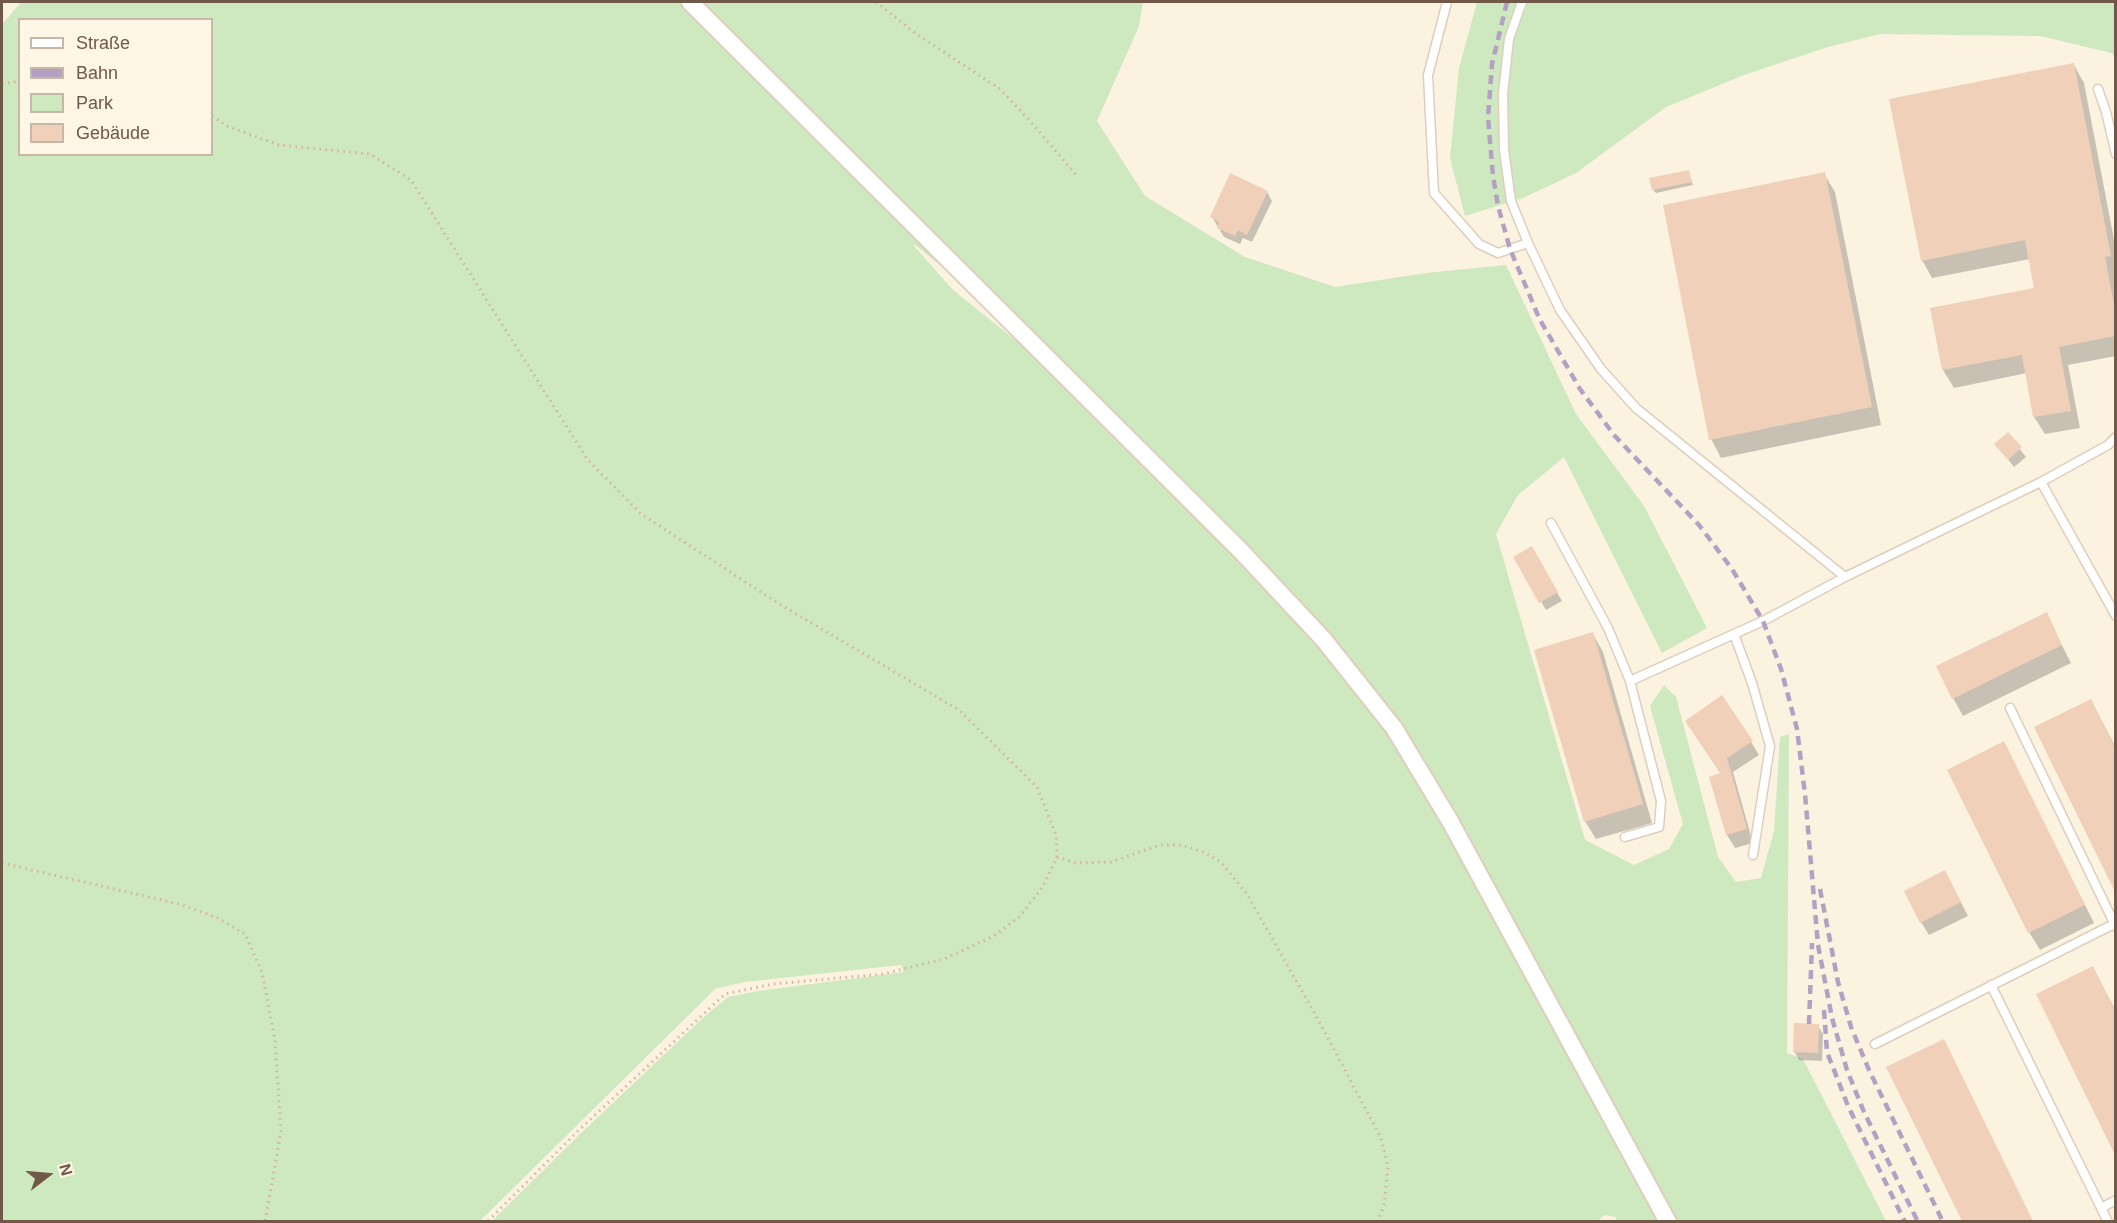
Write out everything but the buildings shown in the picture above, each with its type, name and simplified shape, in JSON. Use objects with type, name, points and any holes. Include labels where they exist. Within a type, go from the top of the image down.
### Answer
[{"type":"street","points":[[690,2],[1232,542],[1324,640],[1394,728],[1450,821],[1668,1221]]},
{"type":"lane","points":[[1447,2],[1428,75],[1434,194],[1479,244],[1498,253],[1528,243]]},
{"type":"lane","points":[[1522,2],[1509,39],[1503,94],[1504,150],[1511,201],[1560,310],[1601,369],[1636,408],[1845,577]]},
{"type":"lane","points":[[2098,89],[2106,112],[2115,154]]},
{"type":"lane","points":[[1630,681],[1763,621],[1845,577],[2041,482],[2108,445],[2115,437]]},
{"type":"lane","points":[[2041,482],[2115,616]]},
{"type":"lane","points":[[1551,523],[1608,627],[1630,681],[1661,801],[1659,827],[1625,837]]},
{"type":"lane","points":[[1734,634],[1752,683],[1770,746],[1753,855]]},
{"type":"lane","points":[[1875,1044],[2115,925],[2010,708]]},
{"type":"lane","points":[[1991,985],[2108,1221]]},
{"type":"lane","points":[[2101,1208],[2115,1200]]},
{"type":"path","points":[[876,2],[915,33],[1000,90],[1077,176]]},
{"type":"path","points":[[2,84],[18,81]]},
{"type":"path","points":[[213,117],[227,126],[279,145],[370,153],[411,180],[587,459],[641,514],[781,605],[958,710],[1037,787],[1056,835],[1057,857],[1042,888],[1019,917],[994,936],[944,960],[883,974],[773,984],[725,994],[586,1123],[488,1221]]},
{"type":"path","points":[[1057,857],[1075,863],[1111,862],[1160,845],[1182,845],[1203,852],[1221,862],[1247,894],[1320,1023],[1381,1138],[1388,1167],[1384,1205],[1378,1221]]},
{"type":"path","points":[[2,863],[179,904],[216,917],[245,934],[262,972],[275,1041],[281,1131],[266,1221]]},
{"type":"green space","points":[[21,2],[1143,2],[1139,26],[1097,121],[1145,196],[1245,257],[1335,287],[1426,273],[1506,265],[1576,414],[1644,506],[1707,628],[1662,653],[1564,457],[1518,495],[1496,534],[1585,840],[1634,865],[1669,849],[1683,824],[1650,706],[1664,685],[1676,697],[1718,857],[1736,882],[1761,878],[1774,831],[1780,737],[1789,734],[1787,1053],[1803,1059],[1886,1221],[1617,1222],[1616,1217],[1605,1215],[1596,1222],[492,1221],[580,1134],[728,997],[904,972],[901,965],[744,982],[715,989],[480,1221],[2,1221],[2,23]],"holes":[[[914,244],[1088,386],[1084,395],[953,290]]]},
{"type":"green space","points":[[1477,2],[2115,2],[2115,57],[2111,53],[2041,36],[1880,34],[1828,47],[1744,75],[1666,107],[1576,173],[1523,198],[1465,216],[1450,158],[1459,68]]},
{"type":"railway","points":[[1507,2],[1492,64],[1488,118],[1498,206],[1510,249],[1540,320],[1580,389],[1614,435],[1699,525],[1732,569],[1763,621],[1781,669],[1797,729],[1818,945],[1832,1018],[1847,1070],[1864,1112],[1918,1222]]},
{"type":"railway","points":[[1820,889],[1838,982],[1851,1027],[1869,1070],[1943,1222]]},
{"type":"railway","points":[[1809,1024],[1812,943]]},
{"type":"railway","points":[[1824,1010],[1827,1052],[1848,1106],[1905,1222]]}]
